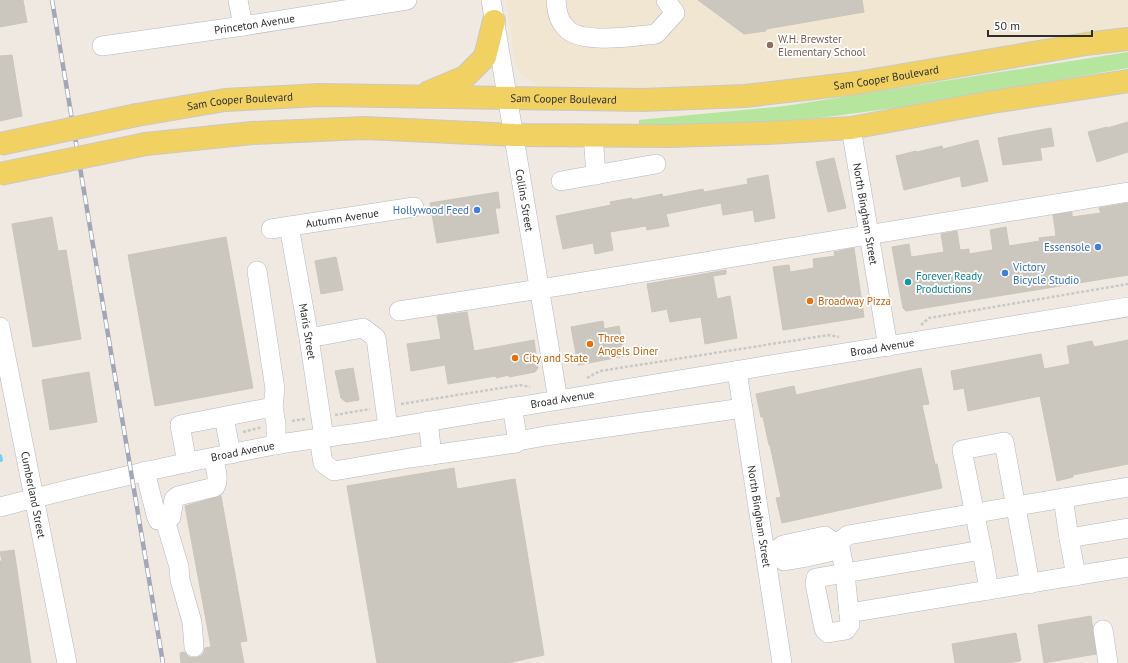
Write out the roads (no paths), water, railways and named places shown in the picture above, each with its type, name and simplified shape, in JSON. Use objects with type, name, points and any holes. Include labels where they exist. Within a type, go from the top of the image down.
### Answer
[{"type":"main road","points":[[418,96],[465,78],[485,57],[492,10]]},
{"type":"main road","name":"Sam Cooper Boulevard","points":[[0,144],[136,115],[225,100],[320,95],[643,100],[745,96],[857,83],[1086,44],[1128,39]]},
{"type":"main road","points":[[0,174],[146,144],[252,132],[364,128],[514,135],[670,136],[767,133],[851,128],[992,102],[1128,81]]},
{"type":"street","points":[[238,0],[242,26]]},
{"type":"street","name":"Princeton Avenue","points":[[102,46],[407,0]]},
{"type":"street","points":[[556,0],[558,16],[566,30],[574,35],[598,39],[656,34],[675,13],[666,0]]},
{"type":"street","name":"Collins Street","points":[[492,10],[557,393]]},
{"type":"street","name":"North Bingham Street","points":[[851,128],[888,347]]},
{"type":"street","points":[[593,135],[596,175]]},
{"type":"street","points":[[561,181],[656,164]]},
{"type":"street","points":[[399,311],[1128,192]]},
{"type":"street","name":"Autumn Avenue","points":[[280,228],[414,207]]},
{"type":"street","name":"Maris Street","points":[[280,228],[309,338],[320,416],[323,463],[334,471],[432,455]]},
{"type":"street","points":[[257,271],[275,389],[273,407],[276,424],[276,445]]},
{"type":"street","name":"Broad Avenue","points":[[0,507],[145,471],[276,445],[512,407],[557,393],[737,370],[888,347],[1128,307]]},
{"type":"street","name":"Cumberland Street","points":[[0,327],[67,663]]},
{"type":"street","points":[[309,338],[363,328],[376,338],[388,428]]},
{"type":"street","name":"North Bingham Street","points":[[737,370],[742,408],[770,553],[782,663]]},
{"type":"street","points":[[187,463],[180,425],[273,407]]},
{"type":"street","points":[[512,407],[518,441]]},
{"type":"street","points":[[428,421],[432,455],[742,408]]},
{"type":"street","points":[[145,471],[158,520],[165,520],[171,517],[174,499],[178,496],[215,487],[222,456],[224,417]]},
{"type":"street","points":[[989,590],[962,450],[1004,442],[1030,584]]},
{"type":"street","points":[[836,542],[848,535],[1128,487]]},
{"type":"street","points":[[1063,498],[1076,576]]},
{"type":"street","points":[[165,520],[179,568],[180,580],[192,622],[194,647]]},
{"type":"street","points":[[1069,538],[1128,528]]},
{"type":"street","points":[[770,553],[784,561],[800,549],[825,536],[836,542],[845,573],[850,624],[846,630],[828,633],[824,629],[815,584],[816,578],[845,573],[982,550]]},
{"type":"street","points":[[849,613],[1128,567]]},
{"type":"street","points":[[1103,630],[1108,663]]},
{"type":"waterway","points":[[0,456],[1,460]]},
{"type":"railway","points":[[52,0],[163,663]]},
{"type":"place","name":"W.H. Brewster Elementary School","points":[[770,45]]},
{"type":"place","name":"Hollywood Feed","points":[[477,210]]},
{"type":"place","name":"Essensole","points":[[1098,247]]},
{"type":"place","name":"Victory Bicycle Studio","points":[[1005,273]]},
{"type":"place","name":"Forever Ready Productions","points":[[908,282]]},
{"type":"place","name":"Broadway Pizza","points":[[810,301]]},
{"type":"place","name":"Three Angels Diner","points":[[590,344]]},
{"type":"place","name":"City and State","points":[[515,358]]}]
